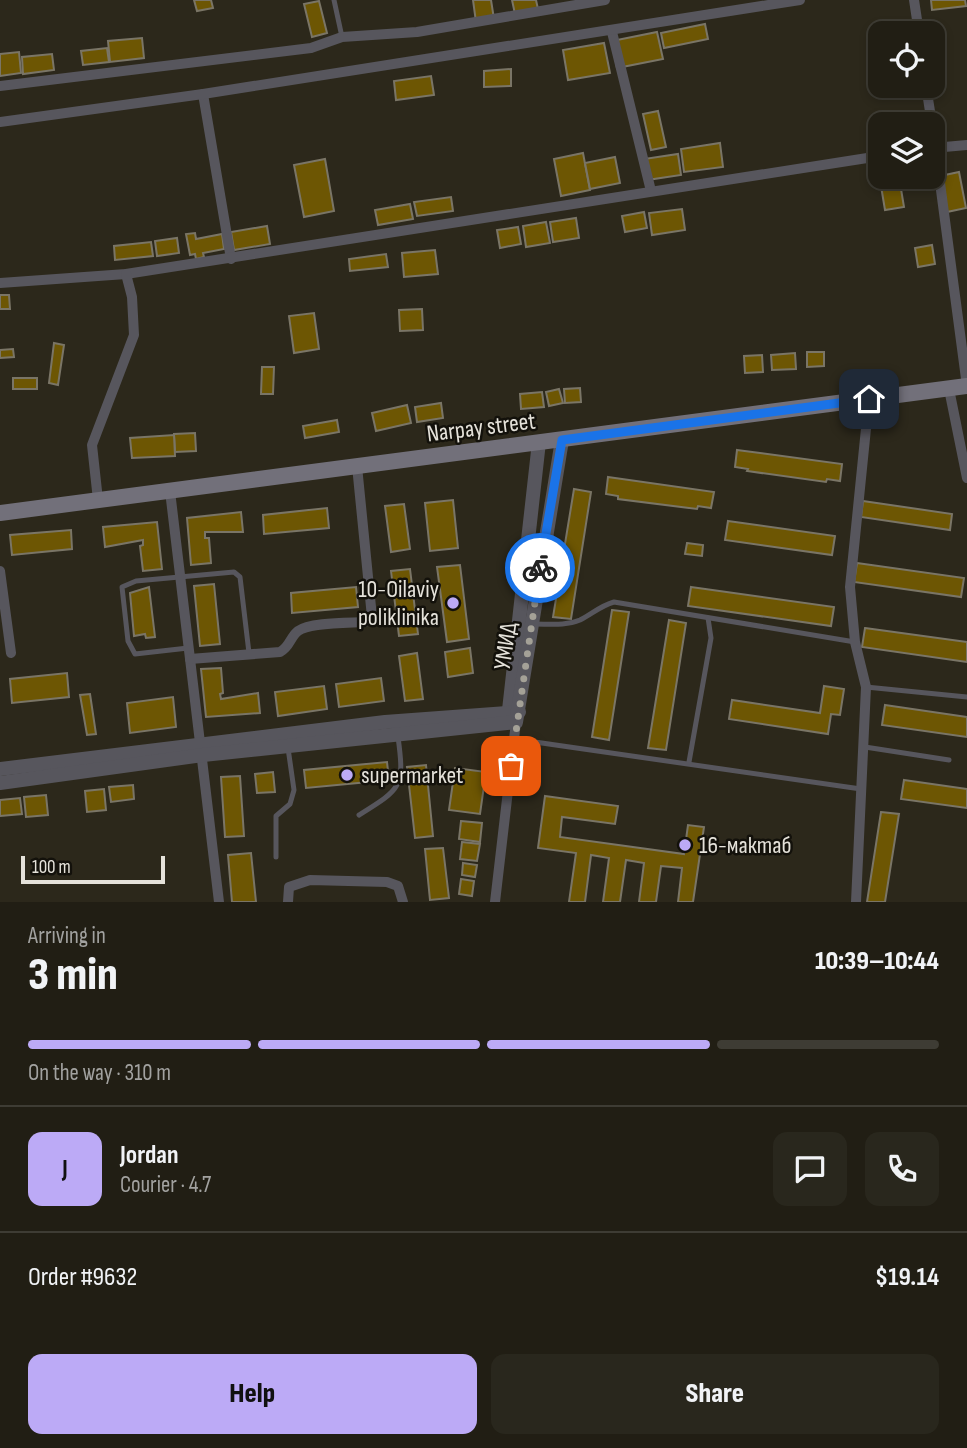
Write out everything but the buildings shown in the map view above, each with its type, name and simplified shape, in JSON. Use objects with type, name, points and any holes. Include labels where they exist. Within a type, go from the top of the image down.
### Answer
[{"type":"main road","name":"Narpay street","points":[[0,513],[967,386]]},
{"type":"street","points":[[0,86],[311,48],[342,37],[417,32],[605,0]]},
{"type":"street","points":[[0,122],[612,32],[800,0]]},
{"type":"street","points":[[914,0],[917,21]]},
{"type":"street","points":[[612,32],[651,191]]},
{"type":"street","points":[[203,94],[231,259]]},
{"type":"street","points":[[945,147],[967,145]]},
{"type":"street","points":[[0,283],[126,274],[231,259],[868,158]]},
{"type":"street","points":[[940,189],[967,386]]},
{"type":"street","points":[[97,500],[92,445],[134,335],[132,297],[126,274]]},
{"type":"street","points":[[949,389],[967,478]]},
{"type":"street","points":[[856,902],[866,687],[855,642],[850,587],[869,399]]},
{"type":"street","name":"УМИД","points":[[513,723],[562,440]]},
{"type":"street","name":"УМИД","points":[[495,902],[539,442]]},
{"type":"street","points":[[189,654],[280,652],[287,648],[295,633],[304,627],[365,622],[372,617],[357,466]]},
{"type":"street","points":[[170,491],[219,902]]},
{"type":"street","points":[[0,571],[10,653]]},
{"type":"street","points":[[0,783],[201,750],[288,747],[513,723]]},
{"type":"street","points":[[0,769],[513,723]]},
{"type":"street","points":[[288,902],[289,887],[310,880],[387,882],[398,886],[402,902]]},
{"type":"lane","points":[[334,0],[342,37]]},
{"type":"lane","points":[[189,654],[135,654],[128,641],[122,587],[136,581],[234,572],[240,577],[249,653]]},
{"type":"lane","points":[[530,624],[564,624],[581,620],[598,607],[614,602],[855,642]]},
{"type":"lane","points":[[689,762],[711,638],[708,618]]},
{"type":"lane","points":[[866,687],[967,697]]},
{"type":"lane","points":[[513,723],[689,762],[861,789]]},
{"type":"lane","points":[[359,815],[388,797],[398,784],[403,773],[398,734]]},
{"type":"lane","points":[[276,857],[276,816],[290,804],[294,790],[288,747]]},
{"type":"lane","points":[[865,747],[950,760]]},
{"type":"way so far","points":[[511,766],[540,568]]},
{"type":"place","name":"10-Oilaviy poliklinika","points":[[453,603]]},
{"type":"place","name":"supermarket","points":[[347,775]]},
{"type":"place","name":"16-мактаб","points":[[685,845]]},
{"type":"route","points":[[540,568],[562,440],[869,399]]}]
